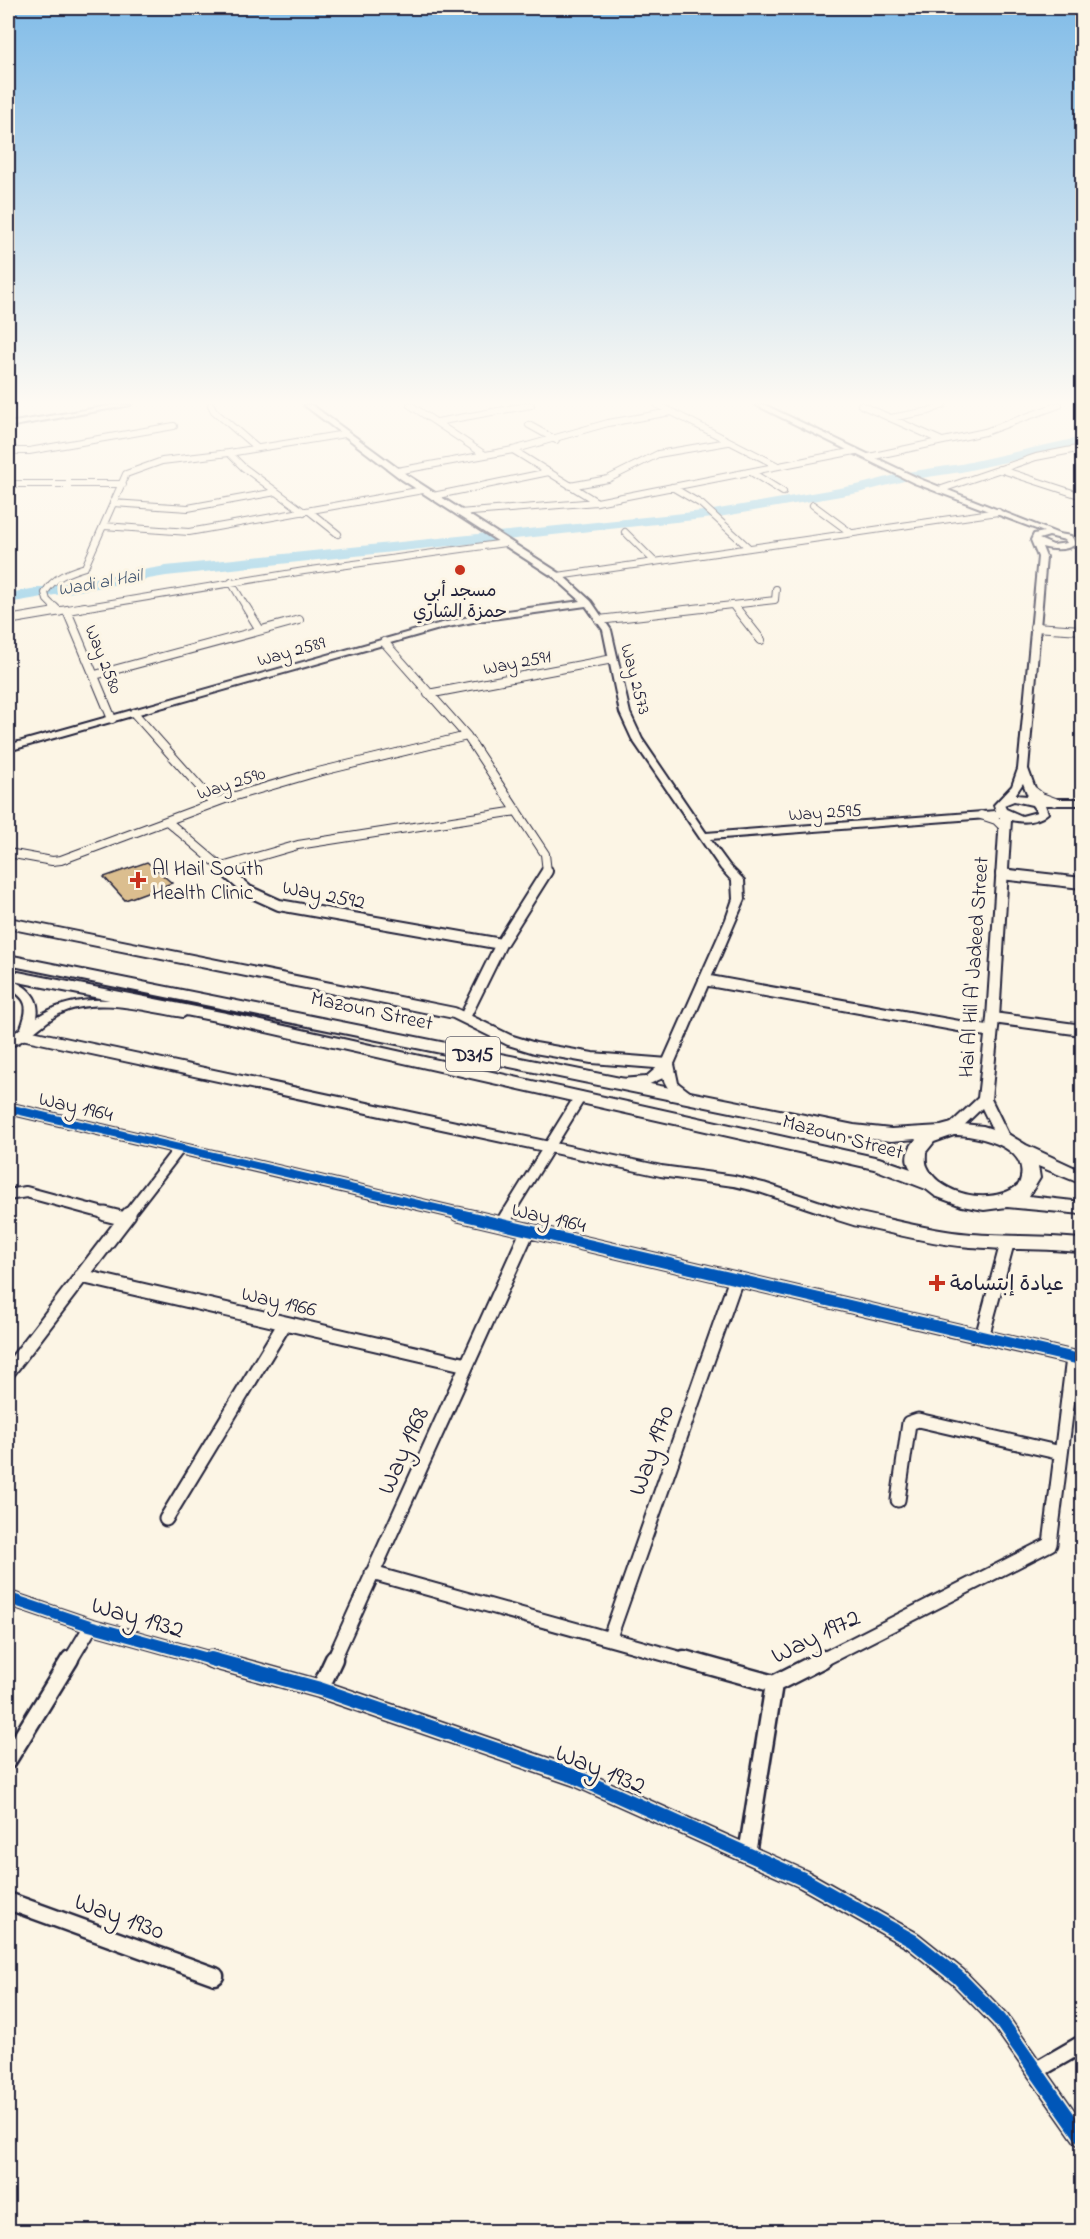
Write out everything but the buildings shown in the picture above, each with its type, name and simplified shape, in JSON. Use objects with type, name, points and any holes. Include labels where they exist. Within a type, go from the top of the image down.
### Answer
[{"type":"main road","name":"Mazoun Street","points":[[8,960],[854,1131],[891,1135],[946,1131]]},
{"type":"main road","name":"Mazoun Street","points":[[8,975],[226,1018],[879,1164],[928,1183]]},
{"type":"main road","points":[[928,1183],[919,1171],[916,1159],[919,1148],[927,1138],[946,1131]]},
{"type":"main road","name":"D315","points":[[946,1131],[987,1132],[1003,1138],[1020,1150],[1083,1178]]},
{"type":"main road","points":[[1006,1200],[1020,1194],[1029,1184],[1032,1173],[1028,1161],[1020,1150]]},
{"type":"main road","name":"D315","points":[[928,1183],[940,1192],[964,1201],[991,1203],[1006,1200],[1083,1208]]},
{"type":"street","points":[[59,612],[47,600],[45,593],[47,587],[64,574],[85,567],[111,509]]},
{"type":"street","points":[[303,509],[338,534]]},
{"type":"street","points":[[104,526],[189,532],[320,509]]},
{"type":"street","name":"Way 2573","points":[[454,509],[558,576],[588,603],[607,630],[625,713],[637,739],[703,837],[725,867],[738,880],[739,899],[668,1064]]},
{"type":"street","points":[[459,513],[503,509]]},
{"type":"street","points":[[707,509],[749,548]]},
{"type":"street","points":[[819,509],[851,533]]},
{"type":"street","points":[[991,509],[1072,542],[1050,558],[1041,573]]},
{"type":"street","points":[[558,576],[998,512]]},
{"type":"street","points":[[1006,814],[999,808],[1016,789],[1023,769],[1042,557],[1035,540],[1015,519]]},
{"type":"street","points":[[625,532],[656,562]]},
{"type":"street","points":[[1035,540],[1040,535],[1083,537]]},
{"type":"street","points":[[1035,540],[1044,546],[1065,547],[1081,544]]},
{"type":"street","points":[[8,620],[231,582],[505,543]]},
{"type":"street","points":[[231,582],[260,630]]},
{"type":"street","points":[[599,620],[775,600],[776,589]]},
{"type":"street","name":"Way 2589","points":[[8,748],[384,642],[478,618],[588,603]]},
{"type":"street","points":[[734,606],[761,640]]},
{"type":"street","name":"Way 2580","points":[[67,611],[112,719]]},
{"type":"street","points":[[95,675],[298,621]]},
{"type":"street","points":[[1034,627],[1083,630]]},
{"type":"street","points":[[384,642],[467,736],[545,854],[547,873],[501,944],[465,1017]]},
{"type":"street","name":"Way 2591","points":[[428,694],[613,659]]},
{"type":"street","points":[[134,713],[214,803]]},
{"type":"street","name":"Way 2590","points":[[8,853],[52,861],[61,860],[214,803],[314,773],[467,736]]},
{"type":"street","points":[[1023,769],[1035,802],[1042,807],[1035,817]]},
{"type":"street","points":[[1032,790],[1041,797],[1055,802]]},
{"type":"street","name":"Way 2595","points":[[949,816],[1003,801],[1023,798],[1035,802]]},
{"type":"street","points":[[1035,802],[1080,803]]},
{"type":"street","points":[[1035,817],[1080,803]]},
{"type":"street","points":[[222,867],[298,845],[517,811]]},
{"type":"street","name":"Way 2595","points":[[703,837],[871,825],[949,816],[1006,814],[1035,817]]},
{"type":"street","name":"Hai Al Hil A' Jadeed Street","points":[[1003,1138],[984,1099],[993,1025],[1006,814]]},
{"type":"street","points":[[981,815],[996,819],[1004,833]]},
{"type":"street","name":"Hai Al Hil A' Jadeed Street","points":[[1004,833],[1035,817]]},
{"type":"street","name":"Way 2592","points":[[167,821],[248,891],[279,905],[501,944]]},
{"type":"street","points":[[1001,874],[1083,883]]},
{"type":"street","points":[[8,923],[465,1017],[496,1036],[544,1050],[594,1058],[668,1064]]},
{"type":"street","points":[[704,980],[993,1025],[1083,1030]]},
{"type":"street","points":[[8,983],[25,992],[32,1001],[33,1014],[24,1033]]},
{"type":"street","points":[[8,1043],[59,1009],[87,1003],[226,1018]]},
{"type":"street","points":[[24,1033],[662,1171],[734,1181],[875,1224],[962,1240],[1008,1244],[1048,1242],[1083,1246]]},
{"type":"street","points":[[593,1078],[640,1084],[658,1078],[668,1064]]},
{"type":"street","points":[[668,1064],[668,1075],[676,1092],[705,1101]]},
{"type":"street","points":[[502,1224],[580,1097]]},
{"type":"street","name":"Hai Al Hil A' Jadeed Street","points":[[946,1131],[984,1099]]},
{"type":"street","name":"Way 1964","points":[[8,1108],[1078,1359]]},
{"type":"street","points":[[8,1372],[179,1149]]},
{"type":"street","points":[[8,1195],[26,1192],[125,1219]]},
{"type":"street","name":"Way 1968","points":[[320,1689],[528,1230]]},
{"type":"street","points":[[982,1337],[1008,1244]]},
{"type":"street","name":"Way 1966","points":[[81,1276],[467,1365]]},
{"type":"street","name":"Way 1970","points":[[610,1637],[736,1279]]},
{"type":"street","points":[[166,1519],[285,1323]]},
{"type":"street","name":"Way 1972","points":[[372,1573],[774,1684],[1050,1544],[1061,1453],[1078,1359]]},
{"type":"street","points":[[898,1500],[909,1423],[918,1420],[1061,1453]]},
{"type":"street","name":"Way 1932","points":[[8,1598],[91,1626],[320,1689],[576,1777],[803,1879],[913,1941],[958,1977],[1000,2020],[1083,2137]]},
{"type":"street","points":[[8,1760],[91,1626]]},
{"type":"street","points":[[747,1854],[774,1684]]},
{"type":"street","name":"Way 1930","points":[[8,1901],[215,1976]]},
{"type":"street","points":[[1037,2070],[1083,2044]]},
{"type":"waterway","name":"Wadi al Hail","points":[[8,598],[166,571],[739,509]]},
{"type":"cycle path","points":[[8,1108],[1082,1360]]},
{"type":"cycle path","points":[[8,1598],[91,1626],[320,1689],[576,1777],[803,1879],[913,1941],[958,1977],[1000,2020],[1082,2137]]},
{"type":"place","name":"مسجد أبي حمزة الشاري","points":[[460,570]]},
{"type":"place","name":"Al Hail South Health Clinic","points":[[138,880]]},
{"type":"place","name":"عيادة إبتسامة","points":[[937,1283]]}]
